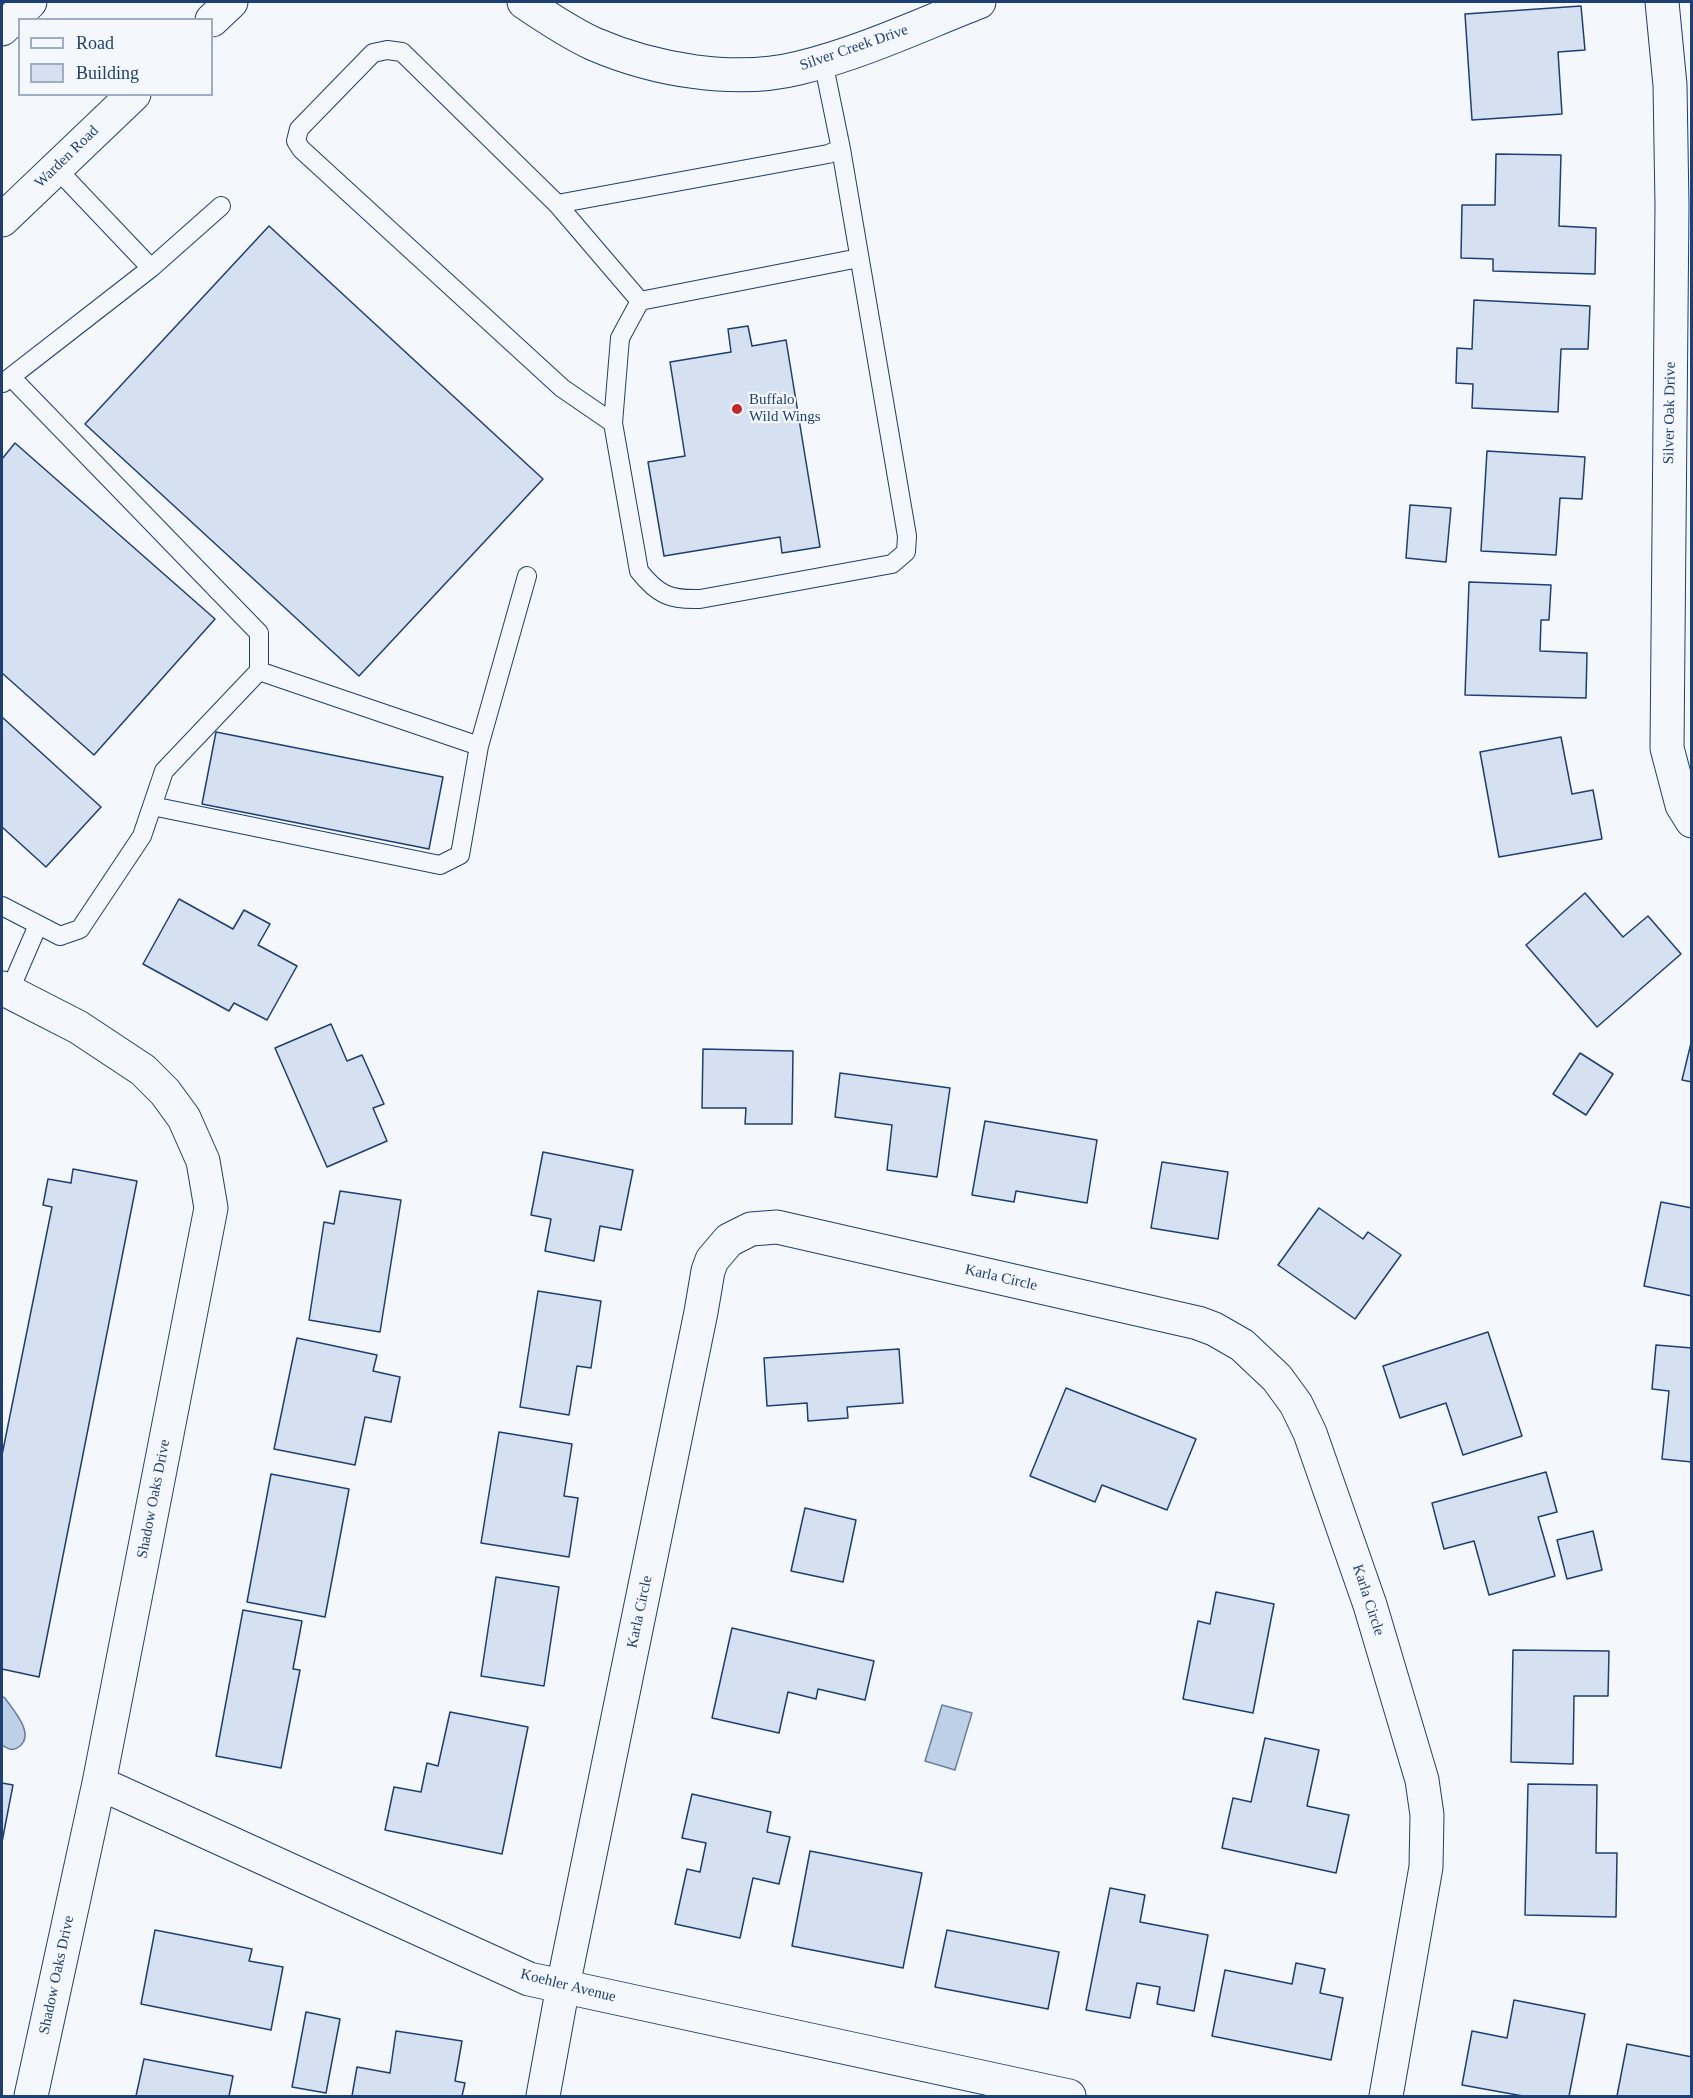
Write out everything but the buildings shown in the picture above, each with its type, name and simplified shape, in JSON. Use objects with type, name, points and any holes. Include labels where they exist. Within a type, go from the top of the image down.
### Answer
[{"type":"main road","points":[[2,29],[30,2]]},
{"type":"main road","points":[[213,19],[231,2]]},
{"type":"main road","name":"Silver Creek Drive","points":[[524,2],[592,43],[627,57],[675,69],[715,74],[753,74],[798,69],[979,2]]},
{"type":"main road","name":"Silver Oak Drive","points":[[1662,2],[1670,85],[1672,206],[1667,748],[1682,805],[1692,821]]},
{"type":"main road","name":"Warden Road","points":[[2,220],[132,96]]},
{"type":"main road","name":"Shadow Oaks Drive","points":[[4,997],[78,1027],[143,1070],[165,1092],[184,1118],[203,1161],[211,1208],[99,1783],[31,2097]]},
{"type":"main road","name":"Karla Circle","points":[[543,2097],[563,1986],[708,1271],[712,1260],[729,1240],[751,1229],[777,1227],[1198,1323],[1242,1345],[1277,1378],[1296,1404],[1310,1433],[1370,1605],[1422,1780],[1428,1815],[1426,1867],[1386,2097]]},
{"type":"main road","name":"Koehler Avenue","points":[[99,1783],[529,1979],[1069,2097]]},
{"type":"lane","points":[[614,423],[562,388],[301,149],[296,141],[299,129],[373,53],[387,50],[402,52],[556,204],[640,301]]},
{"type":"lane","points":[[640,301],[620,338],[614,423],[639,571],[649,583],[664,595],[677,600],[700,599],[892,564],[906,552],[906,536],[841,149],[823,61]]},
{"type":"lane","points":[[556,204],[828,154],[841,149]]},
{"type":"lane","points":[[56,168],[151,268]]},
{"type":"lane","points":[[2,906],[60,936],[80,929],[142,836],[164,771],[259,671],[259,633],[6,381],[151,268],[221,206]]},
{"type":"lane","points":[[640,301],[859,258]]},
{"type":"lane","points":[[152,807],[440,865],[459,855],[479,746],[527,576]]},
{"type":"lane","points":[[259,671],[479,746]]},
{"type":"lane","points":[[4,997],[38,925]]},
{"type":"water","points":[[2,1696],[24,1728],[24,1741],[15,1749],[8,1749],[2,1745]]},
{"type":"water","points":[[942,1705],[972,1713],[955,1770],[925,1761]]},
{"type":"place","name":"Buffalo Wild Wings","points":[[737,409]]}]
